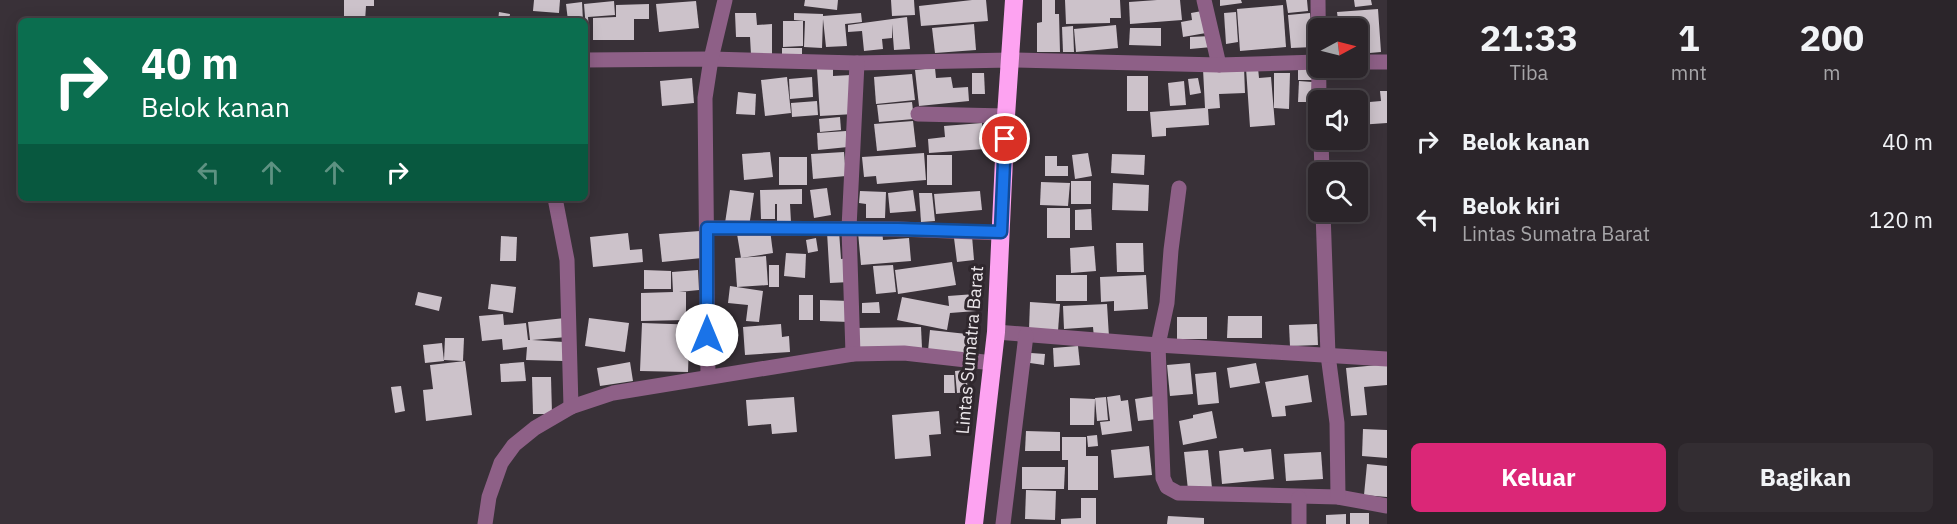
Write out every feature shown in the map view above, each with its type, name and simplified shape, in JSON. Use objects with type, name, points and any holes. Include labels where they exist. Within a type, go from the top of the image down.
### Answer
[{"type":"highway","name":"Lintas Sumatra Barat","points":[[974,524],[996,332],[1014,0]]},
{"type":"street","points":[[708,377],[705,98],[724,0]]},
{"type":"street","points":[[1204,0],[1219,65]]},
{"type":"street","points":[[1318,0],[1318,18]]},
{"type":"street","points":[[588,60],[711,59],[857,63],[1011,60],[1219,65],[1308,62]]},
{"type":"street","points":[[1368,62],[1387,62]]},
{"type":"street","points":[[853,354],[849,228],[857,63]]},
{"type":"street","points":[[918,114],[1006,116]]},
{"type":"street","points":[[1179,188],[1167,303],[1158,345],[1163,478],[1167,487],[1178,493],[1299,498],[1338,497],[1387,506]]},
{"type":"street","points":[[556,201],[567,260],[571,407]]},
{"type":"street","points":[[1323,222],[1328,355],[1336,423],[1338,497]]},
{"type":"street","points":[[707,228],[849,228],[1001,232]]},
{"type":"street","points":[[996,332],[1158,345],[1387,359]]},
{"type":"street","points":[[1003,524],[1026,335]]},
{"type":"street","points":[[485,524],[489,497],[501,463],[514,445],[535,428],[571,407],[613,393],[853,354],[904,353],[993,363]]},
{"type":"street","points":[[1299,498],[1299,524]]},
{"type":"building","points":[[344,0],[374,0],[374,6],[366,6],[365,18],[344,18]]},
{"type":"building","points":[[534,0],[560,0],[559,13],[533,11]]},
{"type":"building","points":[[805,0],[838,0],[837,10],[804,6]]},
{"type":"building","points":[[891,0],[914,0],[915,15],[892,16]]},
{"type":"building","points":[[986,0],[988,21],[921,26],[919,6]]},
{"type":"building","points":[[1042,0],[1055,0],[1055,14],[1059,14],[1060,52],[1037,52],[1037,23],[1042,22]]},
{"type":"building","points":[[1065,0],[1120,0],[1121,18],[1110,18],[1110,23],[1066,24]]},
{"type":"building","points":[[1180,0],[1182,20],[1130,24],[1129,2]]},
{"type":"building","points":[[1220,0],[1241,0],[1242,3],[1220,6]]},
{"type":"building","points":[[1286,0],[1307,0],[1308,11],[1288,13]]},
{"type":"building","points":[[1354,0],[1371,0],[1372,5],[1355,7]]},
{"type":"building","points":[[614,1],[615,15],[588,17],[589,30],[588,30],[588,18],[585,18],[584,4]]},
{"type":"building","points":[[696,1],[699,28],[659,32],[656,4]]},
{"type":"building","points":[[582,2],[583,18],[568,18],[566,4]]},
{"type":"building","points":[[649,4],[649,19],[634,19],[634,40],[593,40],[593,18],[616,17],[616,5]]},
{"type":"building","points":[[1283,5],[1286,47],[1240,51],[1237,9]]},
{"type":"building","points":[[1378,9],[1381,52],[1368,53],[1368,18],[1338,18],[1337,12]]},
{"type":"building","points":[[1202,11],[1206,33],[1183,37],[1181,22],[1192,20],[1191,13]]},
{"type":"building","points":[[499,12],[510,14],[509,18],[498,18]]},
{"type":"building","points":[[1236,12],[1238,42],[1226,44],[1224,13]]},
{"type":"building","points":[[735,13],[756,13],[757,25],[772,24],[772,54],[751,55],[750,37],[736,37]]},
{"type":"building","points":[[794,13],[823,14],[823,16],[861,13],[862,22],[845,24],[847,46],[826,47],[823,19],[822,48],[804,47],[805,21],[794,20]]},
{"type":"building","points":[[1310,13],[1308,47],[1291,48],[1288,15]]},
{"type":"building","points":[[907,17],[910,49],[894,50],[892,24],[892,38],[882,39],[883,49],[864,51],[862,31],[848,32],[848,25]]},
{"type":"building","points":[[783,21],[803,21],[803,46],[783,47]]},
{"type":"building","points":[[974,24],[976,50],[935,53],[932,28]]},
{"type":"building","points":[[1116,25],[1118,48],[1076,52],[1074,29]]},
{"type":"building","points":[[1073,26],[1074,52],[1063,52],[1062,27]]},
{"type":"building","points":[[1130,28],[1161,28],[1161,46],[1129,45]]},
{"type":"building","points":[[1211,36],[1212,47],[1190,49],[1190,37]]},
{"type":"building","points":[[782,48],[802,48],[802,54],[782,54]]},
{"type":"building","points":[[1244,67],[1245,93],[1219,94],[1220,108],[1208,109],[1209,125],[1166,128],[1166,136],[1152,137],[1150,112],[1205,108],[1203,69]]},
{"type":"building","points":[[833,68],[833,76],[851,75],[854,114],[820,116],[817,69]]},
{"type":"building","points":[[935,68],[936,78],[951,77],[953,88],[968,87],[969,101],[919,106],[915,70]]},
{"type":"building","points":[[1246,68],[1258,68],[1259,78],[1271,77],[1275,125],[1250,127]]},
{"type":"building","points":[[1298,69],[1308,69],[1308,78],[1312,80],[1298,80]]},
{"type":"building","points":[[972,73],[984,73],[985,94],[972,94]]},
{"type":"building","points":[[1274,73],[1290,73],[1289,109],[1274,108]]},
{"type":"building","points":[[912,74],[915,100],[876,104],[874,77]]},
{"type":"building","points":[[1127,76],[1148,76],[1148,111],[1127,111]]},
{"type":"building","points":[[787,77],[791,113],[765,116],[761,80]]},
{"type":"building","points":[[812,77],[813,97],[790,99],[789,79]]},
{"type":"building","points":[[692,78],[694,103],[662,106],[660,81]]},
{"type":"building","points":[[1198,78],[1201,93],[1190,95],[1188,79]]},
{"type":"building","points":[[1184,81],[1186,105],[1170,106],[1168,83]]},
{"type":"building","points":[[1299,81],[1312,82],[1312,90],[1308,90],[1308,102],[1298,102]]},
{"type":"building","points":[[1380,91],[1387,91],[1387,123],[1368,124],[1368,102],[1381,101]]},
{"type":"building","points":[[738,92],[756,94],[755,115],[736,114]]},
{"type":"building","points":[[817,101],[818,115],[792,117],[791,103]]},
{"type":"building","points":[[912,102],[914,119],[879,122],[877,105]]},
{"type":"building","points":[[840,117],[841,130],[820,132],[819,119]]},
{"type":"building","points":[[913,121],[916,147],[877,151],[874,124]]},
{"type":"building","points":[[982,123],[984,149],[929,153],[928,139],[945,137],[944,126]]},
{"type":"building","points":[[846,131],[848,147],[818,150],[817,133]]},
{"type":"building","points":[[770,152],[773,177],[744,180],[742,154]]},
{"type":"building","points":[[844,152],[846,176],[813,179],[811,154]]},
{"type":"building","points":[[924,153],[926,180],[877,184],[876,176],[864,177],[862,157]]},
{"type":"building","points":[[1088,153],[1092,176],[1075,179],[1072,155]]},
{"type":"building","points":[[1112,154],[1145,155],[1144,175],[1111,173]]},
{"type":"building","points":[[927,155],[952,155],[952,185],[927,185]]},
{"type":"building","points":[[1045,156],[1057,156],[1057,166],[1068,166],[1068,176],[1045,176]]},
{"type":"building","points":[[779,157],[807,157],[807,185],[779,185]]},
{"type":"building","points":[[1071,181],[1091,181],[1091,204],[1071,204]]},
{"type":"building","points":[[1041,182],[1070,183],[1068,206],[1040,205]]},
{"type":"building","points":[[1113,183],[1149,185],[1148,211],[1112,210]]},
{"type":"building","points":[[827,188],[831,215],[814,218],[810,190]]},
{"type":"building","points":[[802,189],[802,204],[790,204],[791,222],[777,222],[777,204],[775,204],[775,219],[761,219],[760,190]]},
{"type":"building","points":[[730,190],[754,193],[749,227],[725,223]]},
{"type":"building","points":[[913,190],[916,211],[890,213],[888,193]]},
{"type":"building","points":[[860,191],[886,192],[885,218],[866,218],[866,204],[859,203]]},
{"type":"building","points":[[980,191],[982,210],[936,214],[934,194]]},
{"type":"building","points":[[919,193],[932,193],[935,221],[921,222]]},
{"type":"building","points":[[1047,208],[1070,208],[1070,238],[1047,238]]},
{"type":"building","points":[[1091,209],[1092,230],[1075,230],[1075,210]]},
{"type":"building","points":[[770,230],[773,253],[741,258],[737,234]]},
{"type":"building","points":[[882,230],[883,240],[909,238],[911,261],[861,265],[858,232]]},
{"type":"building","points":[[700,231],[702,258],[662,262],[659,234]]},
{"type":"building","points":[[839,231],[841,259],[848,258],[850,282],[830,283],[827,232]]},
{"type":"building","points":[[628,233],[630,250],[642,249],[643,262],[593,267],[590,237]]},
{"type":"building","points":[[501,236],[517,237],[516,261],[500,261]]},
{"type":"building","points":[[972,236],[974,260],[957,262],[954,238]]},
{"type":"building","points":[[816,238],[818,251],[808,253],[806,240]]},
{"type":"building","points":[[1116,243],[1143,243],[1144,272],[1117,272]]},
{"type":"building","points":[[1094,246],[1096,271],[1071,273],[1070,248]]},
{"type":"building","points":[[786,253],[806,254],[805,278],[784,276]]},
{"type":"building","points":[[766,256],[768,285],[737,287],[735,258]]},
{"type":"building","points":[[952,262],[956,285],[898,294],[895,270]]},
{"type":"building","points":[[769,265],[779,265],[779,287],[769,287]]},
{"type":"building","points":[[893,265],[896,292],[876,294],[873,266]]},
{"type":"building","points":[[644,270],[671,271],[671,289],[644,289]]},
{"type":"building","points":[[698,270],[699,290],[679,292],[686,292],[686,320],[641,321],[641,293],[673,292],[672,272]]},
{"type":"building","points":[[1056,275],[1087,275],[1087,301],[1056,301]]},
{"type":"building","points":[[1146,275],[1148,309],[1114,311],[1114,301],[1101,302],[1100,277]]},
{"type":"building","points":[[491,284],[516,287],[513,313],[488,309]]},
{"type":"building","points":[[730,286],[763,291],[759,322],[746,321],[748,305],[728,303]]},
{"type":"building","points":[[418,292],[442,297],[439,311],[415,305]]},
{"type":"building","points":[[975,294],[976,311],[950,313],[947,330],[897,320],[902,297],[949,306],[948,296]]},
{"type":"building","points":[[799,295],[813,295],[813,320],[799,320]]},
{"type":"building","points":[[820,300],[850,301],[850,322],[820,321]]},
{"type":"building","points":[[879,302],[880,313],[862,313],[862,303]]},
{"type":"building","points":[[1030,302],[1060,304],[1058,331],[1029,330]]},
{"type":"building","points":[[1107,304],[1109,337],[1094,338],[1093,327],[1064,329],[1063,306]]},
{"type":"building","points":[[503,314],[504,325],[526,323],[528,340],[530,340],[528,322],[565,318],[567,337],[532,340],[564,342],[564,361],[526,360],[527,347],[503,350],[502,339],[482,341],[479,316]]},
{"type":"building","points":[[1228,316],[1262,316],[1262,338],[1227,338]]},
{"type":"building","points":[[1177,317],[1207,317],[1207,339],[1177,339]]},
{"type":"building","points":[[589,318],[629,323],[625,352],[585,346]]},
{"type":"building","points":[[642,323],[700,325],[699,344],[689,344],[688,372],[640,371]]},
{"type":"building","points":[[781,324],[782,337],[789,336],[790,352],[745,355],[743,327]]},
{"type":"building","points":[[1317,324],[1318,345],[1290,346],[1289,325]]},
{"type":"building","points":[[921,327],[922,348],[856,349],[856,328]]},
{"type":"building","points":[[930,330],[976,335],[974,356],[928,351]]},
{"type":"building","points":[[445,338],[464,338],[463,361],[444,360]]},
{"type":"building","points":[[442,343],[444,361],[425,363],[423,345]]},
{"type":"building","points":[[1078,346],[1080,365],[1054,367],[1053,348]]},
{"type":"building","points":[[1031,353],[1045,354],[1044,365],[1030,363]]},
{"type":"building","points":[[465,361],[472,415],[426,421],[423,390],[433,389],[430,365]]},
{"type":"building","points":[[524,362],[526,381],[501,382],[500,364]]},
{"type":"building","points":[[630,362],[633,381],[600,386],[597,368]]},
{"type":"building","points":[[1387,362],[1387,385],[1364,387],[1367,415],[1351,416],[1346,368]]},
{"type":"building","points":[[1190,363],[1193,394],[1170,396],[1167,365]]},
{"type":"building","points":[[1256,363],[1260,383],[1230,388],[1227,368]]},
{"type":"building","points":[[966,370],[968,392],[957,393],[955,371]]},
{"type":"building","points":[[1216,372],[1219,403],[1198,405],[1195,374]]},
{"type":"building","points":[[944,375],[954,375],[955,393],[944,393]]},
{"type":"building","points":[[1308,375],[1312,402],[1285,406],[1286,416],[1272,417],[1265,382]]},
{"type":"building","points":[[532,377],[551,377],[552,414],[533,414]]},
{"type":"building","points":[[401,386],[405,411],[395,413],[391,387]]},
{"type":"building","points":[[1120,395],[1121,401],[1128,400],[1132,431],[1102,435],[1100,422],[1110,421],[1107,397]]},
{"type":"building","points":[[1155,396],[1158,419],[1138,421],[1135,399]]},
{"type":"building","points":[[794,397],[797,432],[772,434],[771,424],[748,426],[746,400]]},
{"type":"building","points":[[1106,397],[1108,420],[1097,421],[1095,398]]},
{"type":"building","points":[[1070,398],[1095,399],[1094,425],[1070,425]]},
{"type":"building","points":[[939,411],[941,434],[929,435],[931,456],[895,459],[892,415]]},
{"type":"building","points":[[1212,411],[1217,438],[1183,445],[1179,421]]},
{"type":"building","points":[[1363,429],[1387,430],[1387,458],[1362,456]]},
{"type":"building","points":[[1026,431],[1060,432],[1060,451],[1025,451]]},
{"type":"building","points":[[1097,435],[1098,446],[1088,447],[1087,436]]},
{"type":"building","points":[[1062,437],[1086,437],[1086,456],[1098,456],[1098,490],[1068,490],[1068,460],[1062,460]]},
{"type":"building","points":[[1149,446],[1152,475],[1114,478],[1111,450]]},
{"type":"building","points":[[1243,448],[1244,452],[1271,449],[1274,479],[1222,484],[1219,451]]},
{"type":"building","points":[[1208,450],[1212,488],[1188,490],[1184,452]]},
{"type":"building","points":[[1321,452],[1323,479],[1286,481],[1284,454]]},
{"type":"building","points":[[1367,464],[1387,466],[1387,497],[1364,495]]},
{"type":"building","points":[[1022,467],[1065,467],[1064,489],[1022,489]]},
{"type":"building","points":[[1026,490],[1056,491],[1055,520],[1025,519]]},
{"type":"building","points":[[1081,498],[1096,498],[1096,524],[1061,524],[1061,519],[1081,518]]},
{"type":"building","points":[[1350,513],[1369,513],[1369,524],[1350,524]]},
{"type":"building","points":[[1346,514],[1346,524],[1326,524],[1326,515]]},
{"type":"building","points":[[1168,516],[1204,518],[1204,524],[1167,524]]},
{"type":"route","points":[[707,335],[707,228],[849,228],[1001,232],[1005,139]]}]
